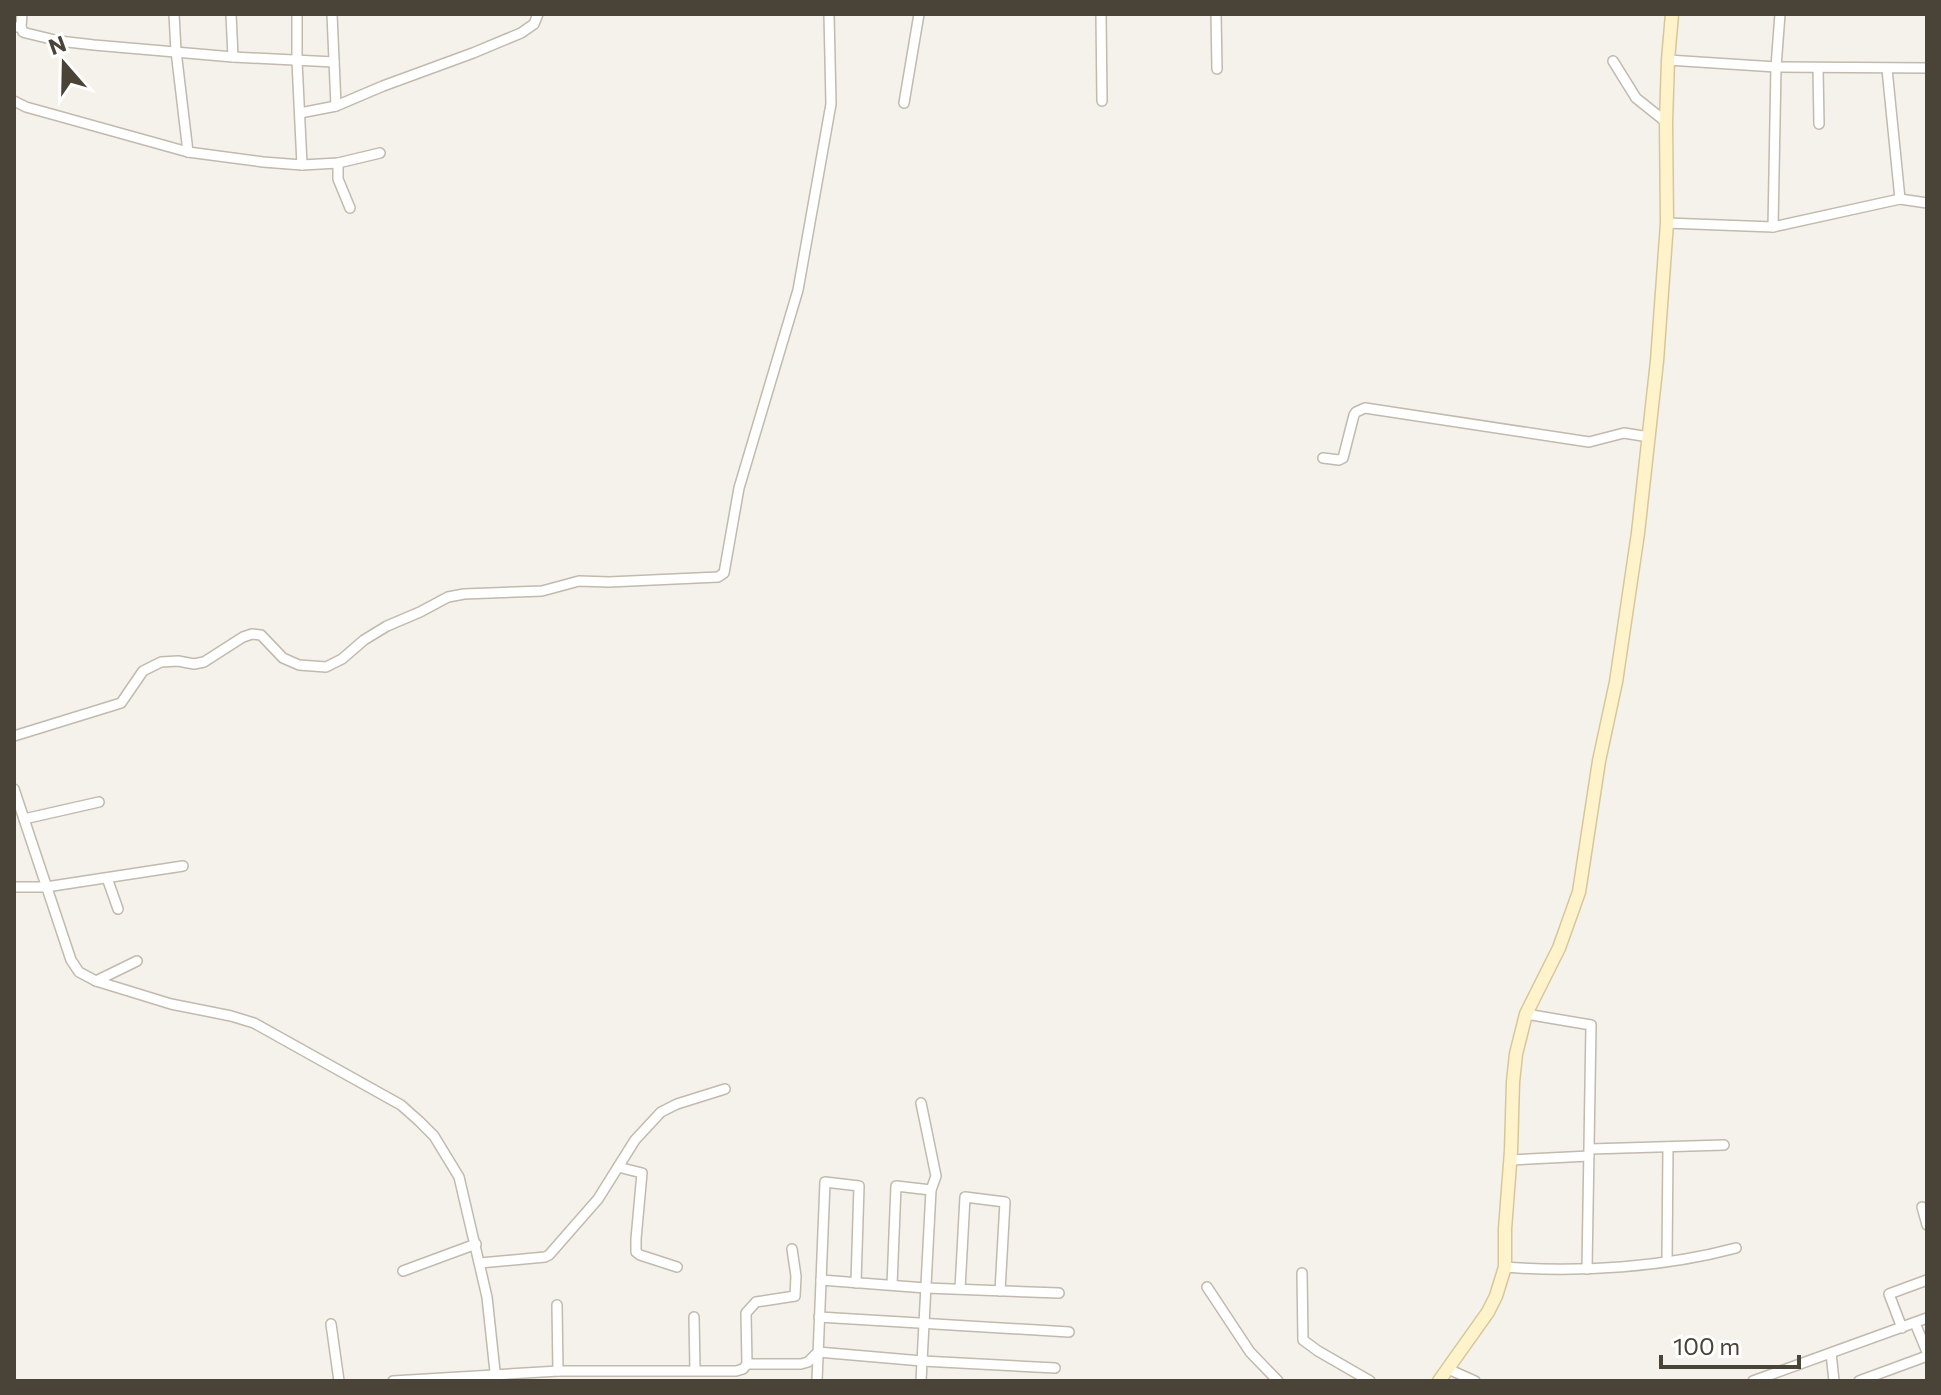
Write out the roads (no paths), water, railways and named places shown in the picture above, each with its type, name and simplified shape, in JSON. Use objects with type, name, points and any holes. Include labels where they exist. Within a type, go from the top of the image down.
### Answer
[{"type":"main road","points":[[1439,1381],[1488,1312],[1505,1267],[1513,1082],[1518,1041],[1526,1014],[1568,926],[1583,875],[1599,761],[1623,641],[1657,361],[1667,223],[1666,122],[1672,14]]},
{"type":"street","points":[[22,14],[17,27],[23,32],[59,41],[233,57],[334,62]]},
{"type":"street","points":[[174,14],[188,152]]},
{"type":"street","points":[[231,14],[233,57]]},
{"type":"street","points":[[297,14],[302,165]]},
{"type":"street","points":[[332,14],[336,106]]},
{"type":"street","points":[[300,113],[336,106],[521,33],[534,24],[538,14]]},
{"type":"street","points":[[14,736],[121,703],[143,671],[161,662],[204,662],[252,634],[261,635],[283,658],[299,665],[326,667],[387,626],[448,597],[542,591],[579,581],[718,577],[724,573],[739,488],[798,290],[831,104],[829,14]]},
{"type":"street","points":[[904,103],[919,14]]},
{"type":"street","points":[[1101,14],[1102,101]]},
{"type":"street","points":[[1216,14],[1217,69]]},
{"type":"street","points":[[1773,227],[1780,14]]},
{"type":"street","points":[[1668,60],[1776,67],[1927,68]]},
{"type":"street","points":[[1613,61],[1636,98],[1666,122]]},
{"type":"street","points":[[1818,68],[1819,124]]},
{"type":"street","points":[[1887,69],[1900,199]]},
{"type":"street","points":[[14,101],[188,152],[302,165],[338,163],[380,153]]},
{"type":"street","points":[[338,163],[338,179],[350,208]]},
{"type":"street","points":[[1667,223],[1773,227],[1900,199],[1927,203]]},
{"type":"street","points":[[1323,458],[1343,458],[1354,415],[1365,408],[1589,442],[1624,433],[1649,437]]},
{"type":"street","points":[[14,789],[73,965],[79,972],[96,981],[171,1004],[254,1023],[401,1105],[434,1136],[459,1177],[487,1297],[496,1378]]},
{"type":"street","points":[[24,819],[99,802]]},
{"type":"street","points":[[14,887],[46,887],[183,866]]},
{"type":"street","points":[[107,878],[118,909]]},
{"type":"street","points":[[96,981],[137,961]]},
{"type":"street","points":[[1526,1014],[1591,1025],[1587,1269]]},
{"type":"street","points":[[480,1263],[549,1255],[598,1199],[635,1140],[661,1112],[725,1089]]},
{"type":"street","points":[[921,1103],[936,1176],[931,1190],[921,1381]]},
{"type":"street","points":[[1511,1160],[1589,1152],[1724,1145]]},
{"type":"street","points":[[1667,1261],[1668,1147]]},
{"type":"street","points":[[618,1167],[642,1173],[635,1251],[677,1267]]},
{"type":"street","points":[[817,1381],[825,1182],[859,1186],[856,1283]]},
{"type":"street","points":[[892,1285],[896,1186],[931,1190]]},
{"type":"street","points":[[960,1289],[965,1197],[1005,1202],[1000,1291]]},
{"type":"street","points":[[1922,1207],[1927,1225]]},
{"type":"street","points":[[403,1271],[476,1244]]},
{"type":"street","points":[[1505,1267],[1587,1269],[1695,1259],[1736,1248]]},
{"type":"street","points":[[393,1381],[496,1378],[558,1371],[743,1369],[747,1364],[748,1309],[756,1302],[795,1296],[792,1249]]},
{"type":"street","points":[[1302,1273],[1303,1340],[1370,1381]]},
{"type":"street","points":[[821,1280],[1059,1293]]},
{"type":"street","points":[[1902,1328],[1889,1294],[1927,1280]]},
{"type":"street","points":[[1207,1287],[1250,1352],[1278,1381]]},
{"type":"street","points":[[557,1305],[558,1371]]},
{"type":"street","points":[[694,1317],[695,1370]]},
{"type":"street","points":[[819,1317],[1069,1332]]},
{"type":"street","points":[[1753,1381],[1927,1318]]},
{"type":"street","points":[[1859,1381],[1927,1354],[1915,1323]]},
{"type":"street","points":[[331,1324],[339,1381]]},
{"type":"street","points":[[747,1364],[801,1364],[808,1362],[818,1352],[1055,1368]]},
{"type":"street","points":[[1831,1353],[1834,1381]]},
{"type":"street","points":[[643,1369],[645,1381]]},
{"type":"street","points":[[1448,1369],[1475,1381]]}]
